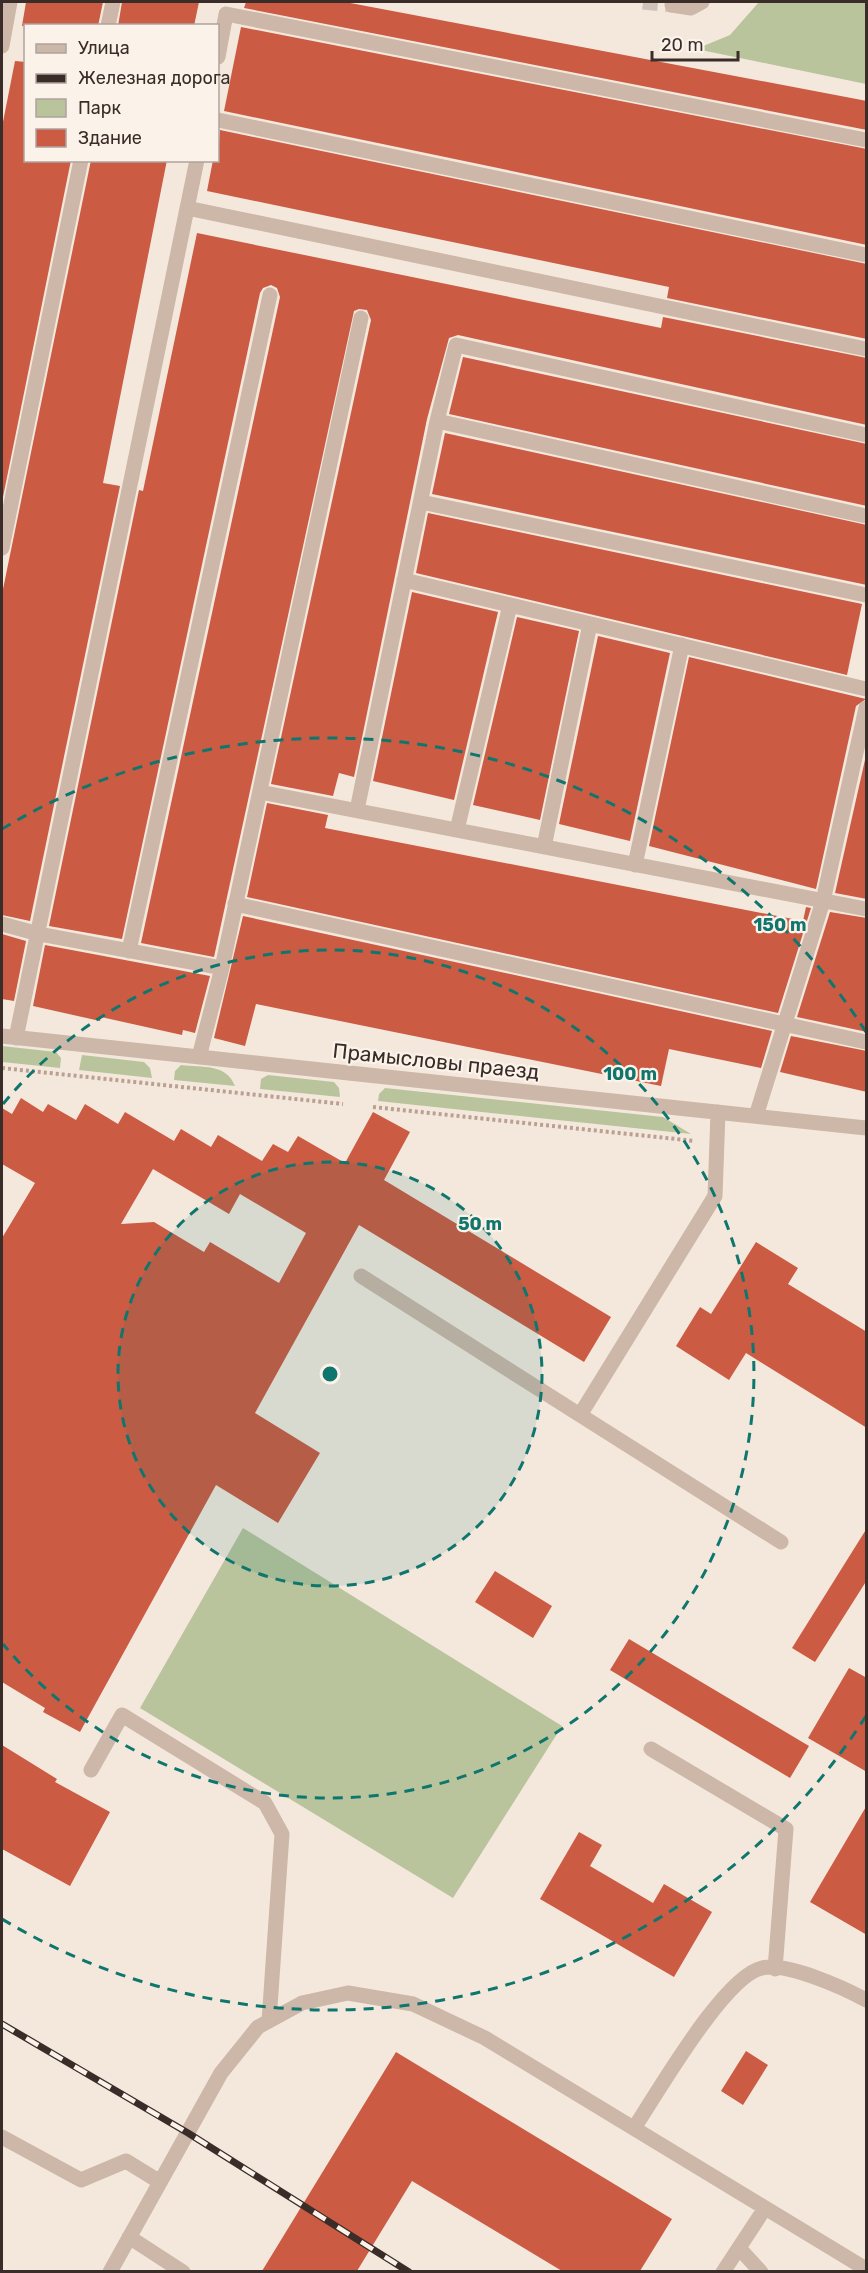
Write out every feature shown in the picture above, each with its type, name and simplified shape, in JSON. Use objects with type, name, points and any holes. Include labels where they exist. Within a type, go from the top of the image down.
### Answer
[{"type":"street","points":[[2,46],[10,2]]},
{"type":"street","points":[[108,24],[113,2]]},
{"type":"street","points":[[672,5],[691,8],[702,2]]},
{"type":"street","points":[[219,52],[226,14],[867,140]]},
{"type":"street","points":[[219,120],[867,255]]},
{"type":"street","points":[[2,548],[81,162]]},
{"type":"street","points":[[9,1037],[39,934],[197,162]]},
{"type":"street","points":[[187,208],[867,349]]},
{"type":"street","points":[[129,951],[270,295]]},
{"type":"street","points":[[199,1057],[222,968],[361,318]]},
{"type":"street","points":[[357,810],[437,421],[456,345],[867,435]]},
{"type":"street","points":[[437,421],[867,516]]},
{"type":"street","points":[[421,502],[867,595]]},
{"type":"street","points":[[404,580],[867,689]]},
{"type":"street","points":[[457,830],[510,604]]},
{"type":"street","points":[[544,847],[590,624]]},
{"type":"street","points":[[635,865],[682,645]]},
{"type":"street","points":[[756,1116],[823,901],[867,708]]},
{"type":"street","points":[[260,792],[867,909]]},
{"type":"street","points":[[235,904],[784,1026],[867,1042]]},
{"type":"street","points":[[2,924],[39,934],[222,968]]},
{"type":"street","name":"Прамысловы праезд","points":[[9,1037],[867,1128]]},
{"type":"street","points":[[580,1415],[715,1196],[718,1112]]},
{"type":"street","points":[[361,1276],[781,1542]]},
{"type":"street","points":[[91,1770],[122,1714],[265,1803],[282,1834],[269,2021]]},
{"type":"street","points":[[651,1749],[786,1829],[775,1969]]},
{"type":"street","points":[[634,2128],[712,2010],[736,1984],[761,1968],[794,1971],[867,2000]]},
{"type":"street","points":[[110,2271],[221,2073],[258,2027],[303,2003],[348,1993],[413,2004],[485,2038],[867,2269]]},
{"type":"street","points":[[2,2137],[81,2180],[126,2161],[160,2182]]},
{"type":"street","points":[[723,2271],[765,2208]]},
{"type":"street","points":[[129,2237],[183,2271]]},
{"type":"street","points":[[739,2248],[761,2271]]},
{"type":"path","points":[[2,1068],[342,1104]]},
{"type":"path","points":[[373,1107],[707,1142]]},
{"type":"green space","points":[[759,2],[866,2],[866,84],[696,49],[730,35]]},
{"type":"green space","points":[[2,1046],[56,1052],[61,1058],[60,1068],[2,1062]]},
{"type":"green space","points":[[82,1055],[144,1062],[150,1068],[152,1078],[79,1070]]},
{"type":"green space","points":[[181,1065],[220,1070],[226,1073],[235,1086],[174,1080],[175,1071]]},
{"type":"green space","points":[[268,1075],[334,1082],[339,1088],[340,1097],[260,1089],[261,1079]]},
{"type":"green space","points":[[385,1088],[663,1117],[691,1134],[378,1101],[379,1094]]},
{"type":"green space","points":[[243,1528],[562,1726],[453,1898],[140,1708]]},
{"type":"building","points":[[26,2],[103,2],[98,24],[24,24],[22,26]]},
{"type":"building","points":[[122,2],[199,2],[194,24],[118,24]]},
{"type":"building","points":[[246,2],[345,2],[867,101],[867,130],[244,8]]},
{"type":"building","points":[[241,27],[867,149],[867,245],[224,111]]},
{"type":"building","points":[[15,61],[24,62],[24,162],[71,162],[2,502],[2,127]]},
{"type":"building","points":[[220,130],[867,264],[867,339],[667,298],[669,287],[207,191],[213,162],[219,162]]},
{"type":"building","points":[[91,162],[167,162],[103,483],[120,486],[30,921],[2,915],[2,594]]},
{"type":"building","points":[[197,233],[661,328],[663,317],[867,358],[867,425],[458,335],[449,338],[427,419],[354,777],[339,773],[333,796],[271,784],[371,320],[367,310],[354,311],[214,957],[141,943],[280,297],[277,288],[271,285],[263,288],[260,293],[122,939],[49,926],[139,490],[143,491]]},
{"type":"building","points":[[463,357],[867,444],[867,506],[449,414]]},
{"type":"building","points":[[445,433],[867,525],[867,585],[432,494]]},
{"type":"building","points":[[428,513],[862,604],[847,675],[416,573]]},
{"type":"building","points":[[412,592],[498,612],[454,800],[373,781]]},
{"type":"building","points":[[517,617],[579,631],[540,820],[473,805]]},
{"type":"building","points":[[598,636],[670,653],[630,841],[559,824]]},
{"type":"building","points":[[689,657],[866,699],[856,706],[816,889],[649,846]]},
{"type":"building","points":[[867,751],[867,899],[835,893]]},
{"type":"building","points":[[267,803],[328,815],[325,828],[803,921],[806,907],[811,908],[778,1013],[247,897]]},
{"type":"building","points":[[830,912],[867,918],[867,1032],[797,1017]]},
{"type":"building","points":[[243,916],[772,1031],[761,1068],[669,1049],[661,1086],[256,1004],[245,1046],[214,1038]]},
{"type":"building","points":[[2,934],[26,941],[14,1001],[2,999]]},
{"type":"building","points":[[45,945],[210,976],[195,1033],[183,1030],[182,1035],[101,1017],[100,1021],[33,1006]]},
{"type":"building","points":[[791,1036],[867,1051],[867,1092],[780,1072]]},
{"type":"building","points":[[21,1098],[43,1112],[48,1104],[76,1120],[85,1104],[118,1124],[125,1112],[174,1141],[181,1129],[211,1147],[218,1135],[262,1161],[273,1144],[288,1152],[298,1136],[345,1163],[373,1112],[410,1132],[384,1180],[611,1317],[584,1362],[359,1225],[255,1413],[320,1453],[278,1523],[216,1485],[80,1732],[43,1712],[45,1708],[2,1682],[2,1238],[35,1183],[2,1164],[2,1108],[12,1114]],"holes":[[[153,1169],[229,1214],[240,1194],[306,1233],[279,1283],[210,1242],[204,1252],[154,1222],[121,1224]]]},
{"type":"building","points":[[756,1242],[798,1268],[788,1284],[867,1332],[867,1428],[746,1353],[729,1380],[676,1346],[700,1307],[711,1314]]},
{"type":"building","points":[[867,1528],[867,1580],[815,1662],[792,1648]]},
{"type":"building","points":[[495,1571],[552,1606],[533,1638],[475,1602]]},
{"type":"building","points":[[629,1639],[809,1746],[790,1778],[610,1670]]},
{"type":"building","points":[[849,1668],[867,1678],[867,1772],[808,1738]]},
{"type":"building","points":[[2,1745],[57,1779],[55,1782],[110,1812],[70,1886],[2,1849]]},
{"type":"building","points":[[867,1805],[867,1935],[810,1902]]},
{"type":"building","points":[[579,1832],[602,1845],[590,1866],[653,1903],[664,1884],[712,1912],[674,1977],[540,1899]]},
{"type":"building","points":[[746,2051],[768,2065],[743,2105],[721,2091]]},
{"type":"building","points":[[396,2052],[672,2219],[640,2271],[562,2271],[412,2181],[357,2271],[262,2271]]},
{"type":"tunnel","points":[[643,2],[672,5]]},
{"type":"railway","points":[[2,2024],[188,2133],[409,2272]]}]
